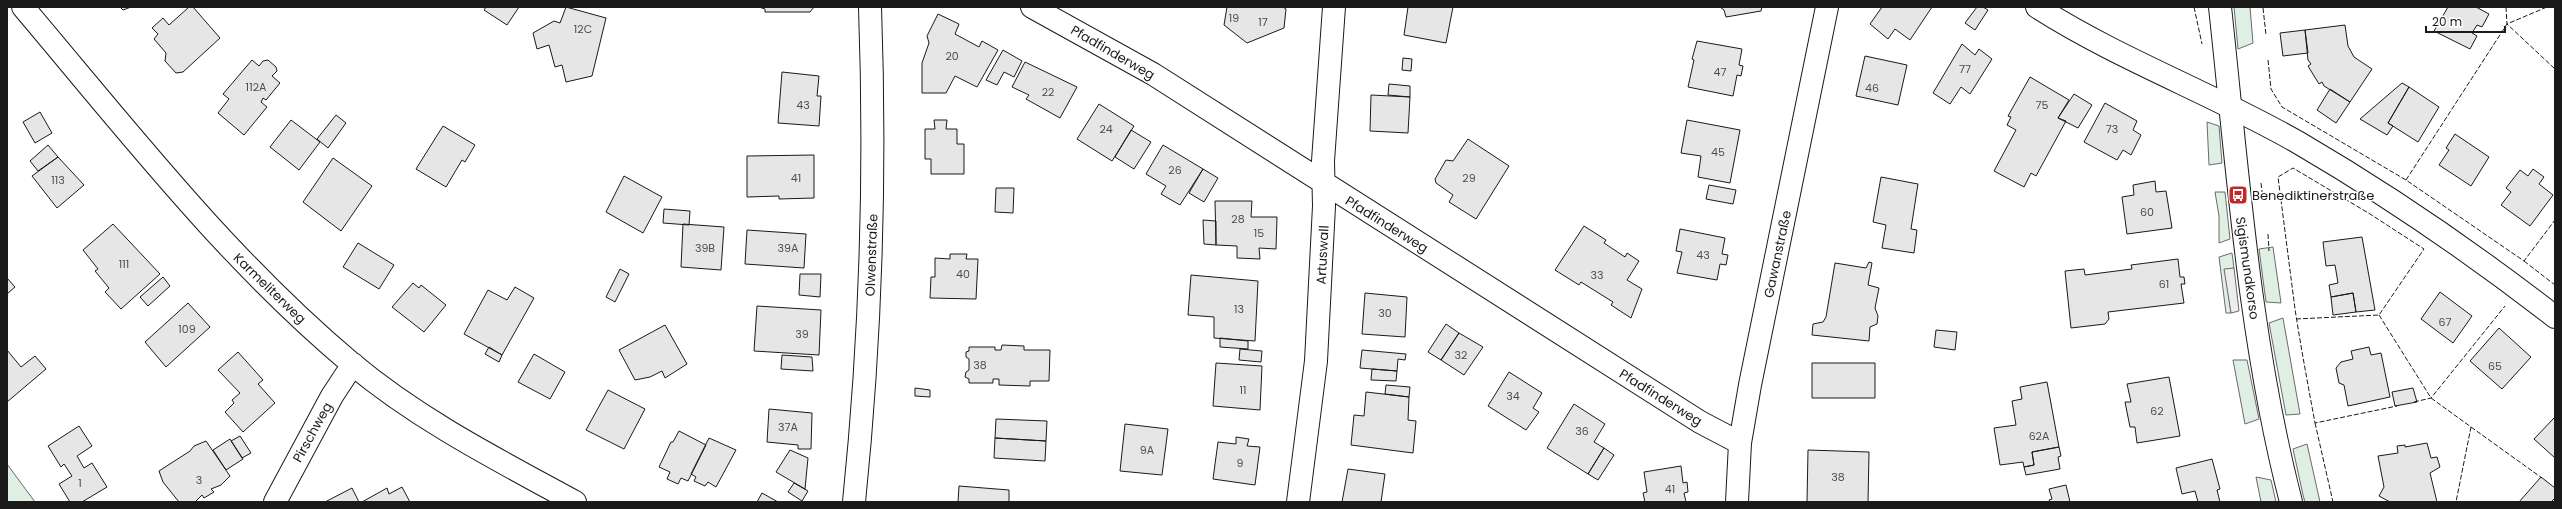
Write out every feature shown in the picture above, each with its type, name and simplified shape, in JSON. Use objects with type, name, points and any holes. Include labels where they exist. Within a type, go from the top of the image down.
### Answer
[{"type":"street","name":"Karmeliterweg","points":[[23,7],[210,228],[293,311],[353,364],[450,434],[575,502]]},
{"type":"street","name":"Olwenstraße","points":[[854,502],[864,410],[872,260],[873,105],[870,7]]},
{"type":"street","name":"Pfadfinderweg","points":[[1032,7],[1153,74],[1700,422],[1740,443]]},
{"type":"street","name":"Artuswall","points":[[1298,502],[1316,361],[1324,206],[1323,183],[1334,7]]},
{"type":"street","name":"Gawanstraße","points":[[1737,502],[1740,443],[1827,7]]},
{"type":"street","points":[[2038,7],[2075,31],[2298,143],[2417,217],[2555,317]]},
{"type":"street","name":"Sigismundkorso","points":[[2220,7],[2238,195],[2255,323],[2291,502]]},
{"type":"street","name":"Pirschweg","points":[[275,502],[332,396],[353,364]]},
{"type":"green space","points":[[2234,7],[2250,7],[2253,43],[2238,49]]},
{"type":"green space","points":[[2207,122],[2219,126],[2222,163],[2209,165]]},
{"type":"green space","points":[[2215,192],[2225,192],[2230,239],[2219,243],[2219,216]]},
{"type":"green space","points":[[2273,247],[2281,303],[2266,302],[2259,249]]},
{"type":"green space","points":[[2232,253],[2234,268],[2225,270],[2231,313],[2226,313],[2219,257]]},
{"type":"green space","points":[[2283,318],[2300,414],[2286,415],[2269,323]]},
{"type":"green space","points":[[2233,360],[2247,360],[2259,419],[2245,424]]},
{"type":"green space","points":[[2307,444],[2320,502],[2305,502],[2303,495],[2293,449]]},
{"type":"green space","points":[[7,464],[35,502],[7,502]]},
{"type":"green space","points":[[2256,477],[2271,480],[2276,502],[2261,502]]},
{"type":"shaded area","points":[[2234,268],[2239,311],[2231,313],[2224,269]]},
{"type":"building","points":[[120,7],[131,7],[123,10]]},
{"type":"building","points":[[189,7],[193,7],[220,38],[183,72],[176,73],[165,61],[166,53],[154,39],[158,34],[152,28],[163,18],[169,25]]},
{"type":"building","points":[[486,7],[519,7],[507,25],[484,10]]},
{"type":"building","points":[[566,7],[606,18],[592,76],[566,82],[562,65],[555,67],[549,45],[537,49],[533,33],[554,21],[560,23]]},
{"type":"building","points":[[759,7],[814,7],[810,12],[765,12],[765,9]]},
{"type":"building","points":[[1227,7],[1283,7],[1286,9],[1284,28],[1247,43],[1224,25]]},
{"type":"building","points":[[1408,7],[1453,7],[1446,43],[1404,35]]},
{"type":"building","points":[[1720,7],[1762,7],[1761,11],[1726,17],[1724,10]]},
{"type":"building","points":[[1882,7],[1932,7],[1910,40],[1895,29],[1888,39],[1870,24]]},
{"type":"building","points":[[1977,7],[1983,7],[1988,10],[1975,30],[1965,23]]},
{"type":"building","points":[[2448,7],[2476,7],[2489,14],[2482,27],[2477,25],[2472,33],[2477,36],[2470,49],[2434,31]]},
{"type":"building","points":[[938,14],[959,24],[955,34],[979,47],[982,41],[998,50],[977,87],[955,76],[946,93],[922,93],[922,63],[929,43],[927,36]]},
{"type":"building","points":[[2345,25],[2348,46],[2354,57],[2372,69],[2350,102],[2324,86],[2322,82],[2319,84],[2308,66],[2311,64],[2308,60],[2305,30]]},
{"type":"building","points":[[2305,30],[2308,53],[2283,56],[2280,33]]},
{"type":"building","points":[[1697,41],[1742,49],[1739,65],[1743,66],[1741,76],[1737,75],[1733,96],[1688,87],[1694,60],[1692,59]]},
{"type":"building","points":[[1962,44],[1975,55],[1979,49],[1992,59],[1970,94],[1961,87],[1950,104],[1933,93]]},
{"type":"building","points":[[1003,50],[1022,61],[1014,77],[1004,72],[997,85],[986,80]]},
{"type":"building","points":[[1865,56],[1907,65],[1898,105],[1856,96]]},
{"type":"building","points":[[1403,58],[1412,59],[1411,71],[1402,70]]},
{"type":"building","points":[[252,60],[259,66],[263,61],[268,60],[276,67],[277,71],[272,76],[280,83],[266,100],[263,98],[261,102],[267,107],[244,135],[218,113],[229,99],[223,94]]},
{"type":"building","points":[[1025,62],[1077,87],[1060,118],[1026,99],[1029,95],[1012,87]]},
{"type":"building","points":[[782,72],[819,76],[817,96],[821,96],[819,126],[778,123]]},
{"type":"building","points":[[2030,77],[2069,100],[2058,118],[2066,121],[2036,176],[2031,173],[2024,187],[1994,171],[2016,130],[2007,125],[2011,117],[2008,116]]},
{"type":"building","points":[[2402,83],[2409,87],[2388,123],[2393,126],[2387,135],[2360,119]]},
{"type":"building","points":[[1389,84],[1410,86],[1410,97],[1388,95]]},
{"type":"building","points":[[2409,87],[2439,107],[2418,142],[2388,123]]},
{"type":"building","points":[[2330,89],[2350,102],[2336,123],[2317,110]]},
{"type":"building","points":[[2074,94],[2092,105],[2078,128],[2058,118]]},
{"type":"building","points":[[1371,95],[1410,97],[1408,133],[1370,131]]},
{"type":"building","points":[[2105,103],[2137,121],[2133,130],[2141,135],[2131,155],[2123,150],[2117,160],[2084,142]]},
{"type":"building","points":[[1099,104],[1134,126],[1112,161],[1077,139]]},
{"type":"building","points":[[40,112],[52,133],[35,143],[23,122]]},
{"type":"building","points":[[336,115],[346,123],[328,148],[317,139]]},
{"type":"building","points":[[291,120],[320,142],[299,170],[270,147]]},
{"type":"building","points":[[934,120],[947,120],[946,129],[957,129],[957,144],[964,144],[964,174],[931,174],[931,159],[925,159],[925,129],[935,129]]},
{"type":"building","points":[[1687,120],[1740,130],[1730,183],[1698,177],[1701,156],[1681,153]]},
{"type":"building","points":[[443,126],[475,145],[465,162],[462,160],[446,187],[416,169]]},
{"type":"building","points":[[1131,130],[1151,142],[1134,169],[1115,157]]},
{"type":"building","points":[[2455,134],[2489,157],[2471,186],[2439,165],[2449,150],[2446,148]]},
{"type":"building","points":[[1468,139],[1509,166],[1476,219],[1449,202],[1453,195],[1436,183],[1435,179],[1446,160],[1453,161]]},
{"type":"building","points":[[48,145],[58,157],[38,171],[30,161]]},
{"type":"building","points":[[1163,145],[1203,169],[1180,205],[1161,194],[1166,186],[1146,174]]},
{"type":"building","points":[[814,155],[814,198],[779,199],[779,196],[747,197],[747,156]]},
{"type":"building","points":[[58,157],[84,185],[57,208],[32,176]]},
{"type":"building","points":[[333,158],[372,186],[341,231],[303,202]]},
{"type":"building","points":[[1203,169],[1218,178],[1204,202],[1189,193]]},
{"type":"building","points":[[2533,169],[2544,177],[2539,184],[2553,195],[2530,226],[2501,205],[2511,192],[2506,188],[2520,170],[2528,176]]},
{"type":"building","points":[[624,176],[662,197],[643,233],[606,212]]},
{"type":"building","points":[[1881,177],[1918,184],[1911,229],[1917,230],[1914,253],[1882,248],[1886,225],[1873,222]]},
{"type":"building","points":[[2155,181],[2156,192],[2166,191],[2172,228],[2127,234],[2122,197],[2134,195],[2133,185]]},
{"type":"building","points":[[1709,185],[1736,190],[1733,204],[1706,199]]},
{"type":"building","points":[[996,188],[1014,188],[1013,213],[995,212]]},
{"type":"building","points":[[1215,201],[1252,201],[1251,217],[1277,217],[1276,249],[1259,248],[1260,259],[1237,258],[1237,246],[1216,245]]},
{"type":"building","points":[[664,209],[690,211],[689,225],[663,223]]},
{"type":"building","points":[[1203,220],[1216,221],[1216,245],[1204,244]]},
{"type":"building","points":[[113,224],[160,274],[121,309],[105,292],[109,288],[95,271],[98,269],[83,250]]},
{"type":"building","points":[[683,224],[724,227],[721,270],[681,267]]},
{"type":"building","points":[[1584,226],[1606,240],[1604,243],[1625,257],[1627,253],[1639,261],[1627,280],[1642,289],[1631,318],[1611,305],[1613,302],[1581,282],[1579,285],[1555,270]]},
{"type":"building","points":[[1680,229],[1725,238],[1722,254],[1728,255],[1726,265],[1720,264],[1717,280],[1677,273],[1682,252],[1676,251]]},
{"type":"building","points":[[747,230],[806,234],[804,268],[745,264]]},
{"type":"building","points":[[2362,237],[2375,310],[2356,312],[2353,293],[2331,297],[2329,285],[2338,283],[2335,265],[2326,266],[2323,242]]},
{"type":"building","points":[[358,243],[394,265],[379,289],[343,267]]},
{"type":"building","points":[[950,254],[967,254],[966,259],[978,259],[976,299],[930,298],[931,277],[935,277],[935,258],[950,259]]},
{"type":"building","points":[[2178,259],[2180,277],[2184,277],[2185,284],[2181,284],[2184,303],[2108,312],[2109,319],[2105,324],[2071,328],[2065,271],[2084,269],[2085,275],[2132,269],[2131,265]]},
{"type":"building","points":[[1869,262],[1872,263],[1868,285],[1879,288],[1875,308],[1878,316],[1877,324],[1870,327],[1869,341],[1812,335],[1813,324],[1823,322],[1826,317],[1835,263],[1866,268]]},
{"type":"building","points":[[620,269],[629,274],[615,302],[606,297]]},
{"type":"building","points":[[800,274],[821,274],[820,297],[799,295]]},
{"type":"building","points":[[1191,275],[1258,281],[1255,341],[1214,338],[1214,317],[1188,315]]},
{"type":"building","points":[[163,277],[170,286],[148,306],[140,297]]},
{"type":"building","points":[[7,278],[15,287],[7,294]]},
{"type":"building","points":[[413,283],[419,288],[421,285],[446,305],[424,332],[392,307]]},
{"type":"building","points":[[515,287],[534,298],[502,355],[464,334],[488,290],[507,300]]},
{"type":"building","points":[[2440,292],[2472,316],[2453,343],[2421,319]]},
{"type":"building","points":[[1365,293],[1407,297],[1405,337],[1362,334]]},
{"type":"building","points":[[2353,293],[2356,312],[2333,315],[2331,297]]},
{"type":"building","points":[[188,303],[210,327],[166,367],[145,342]]},
{"type":"building","points":[[757,306],[821,310],[819,355],[754,351]]},
{"type":"building","points":[[1446,324],[1459,333],[1441,360],[1428,352]]},
{"type":"building","points":[[665,325],[687,364],[665,378],[662,371],[650,377],[635,380],[619,350]]},
{"type":"building","points":[[2499,328],[2531,357],[2502,389],[2470,361]]},
{"type":"building","points":[[1936,330],[1957,332],[1955,350],[1934,347]]},
{"type":"building","points":[[1459,333],[1483,347],[1464,375],[1441,360]]},
{"type":"building","points":[[1220,338],[1248,341],[1248,349],[1220,347]]},
{"type":"building","points":[[1002,345],[1024,346],[1024,350],[1050,350],[1049,381],[1030,381],[1030,386],[999,385],[999,379],[993,379],[993,383],[969,383],[969,379],[965,377],[966,372],[969,370],[969,359],[966,357],[966,352],[969,351],[969,347],[995,347],[995,350],[1001,350]]},
{"type":"building","points":[[489,347],[502,355],[499,362],[485,354]]},
{"type":"building","points":[[2369,347],[2371,355],[2381,353],[2390,397],[2348,406],[2344,385],[2339,383],[2336,368],[2341,362],[2353,359],[2351,351]]},
{"type":"building","points":[[1240,349],[1262,351],[1261,362],[1239,360]]},
{"type":"building","points":[[7,350],[21,367],[35,356],[46,369],[7,402]]},
{"type":"building","points":[[1362,350],[1406,354],[1405,360],[1398,359],[1397,371],[1360,368]]},
{"type":"building","points":[[238,352],[263,380],[258,384],[275,403],[243,432],[225,412],[234,403],[232,400],[240,393],[218,370]]},
{"type":"building","points":[[534,354],[565,372],[550,399],[518,382]]},
{"type":"building","points":[[782,355],[812,357],[813,371],[781,369]]},
{"type":"building","points":[[1216,363],[1262,366],[1260,410],[1213,406]]},
{"type":"building","points":[[1812,363],[1875,363],[1875,398],[1812,398]]},
{"type":"building","points":[[1372,369],[1397,371],[1396,381],[1371,380]]},
{"type":"building","points":[[1509,372],[1542,393],[1533,408],[1539,412],[1526,430],[1488,406]]},
{"type":"building","points":[[2169,377],[2180,436],[2137,443],[2135,427],[2130,427],[2125,402],[2131,402],[2127,384]]},
{"type":"building","points":[[2047,382],[2059,447],[2032,452],[2034,465],[2024,467],[2023,462],[2000,465],[1994,428],[2016,425],[2012,401],[2022,399],[2020,387]]},
{"type":"building","points":[[1386,385],[1410,387],[1409,397],[1385,394]]},
{"type":"building","points":[[915,388],[930,390],[930,397],[915,396]]},
{"type":"building","points":[[2413,388],[2417,402],[2395,406],[2392,392]]},
{"type":"building","points":[[608,390],[645,409],[624,449],[586,430]]},
{"type":"building","points":[[1366,392],[1409,397],[1408,420],[1416,421],[1413,453],[1351,445],[1354,415],[1364,416]]},
{"type":"building","points":[[1574,404],[1605,424],[1594,442],[1604,448],[1588,474],[1547,448]]},
{"type":"building","points":[[769,409],[812,413],[811,449],[798,449],[798,445],[767,442]]},
{"type":"building","points":[[2555,417],[2555,458],[2534,439]]},
{"type":"building","points":[[996,419],[1047,421],[1046,441],[995,438]]},
{"type":"building","points":[[1125,424],[1168,429],[1162,475],[1120,471]]},
{"type":"building","points":[[79,426],[92,446],[77,456],[84,468],[92,463],[107,487],[82,502],[70,502],[59,484],[72,476],[64,464],[61,467],[48,446]]},
{"type":"building","points":[[679,431],[706,445],[688,481],[681,478],[678,484],[667,479],[670,472],[659,467],[671,442],[673,442]]},
{"type":"building","points":[[240,436],[251,453],[242,458],[231,441]]},
{"type":"building","points":[[1236,437],[1249,439],[1247,446],[1260,447],[1255,485],[1213,479],[1218,442],[1236,444]]},
{"type":"building","points":[[709,438],[736,450],[716,487],[708,482],[705,486],[694,481],[696,477],[691,474]]},
{"type":"building","points":[[995,438],[1046,441],[1045,461],[994,458]]},
{"type":"building","points":[[230,439],[243,459],[226,470],[213,450]]},
{"type":"building","points":[[206,441],[230,476],[221,485],[211,489],[214,492],[204,498],[202,495],[195,502],[179,502],[163,482],[159,471],[190,451],[194,446]]},
{"type":"building","points":[[2427,443],[2431,458],[2437,457],[2440,467],[2430,473],[2437,502],[2390,502],[2379,496],[2384,487],[2378,456],[2398,453],[2397,446],[2405,445],[2405,447]]},
{"type":"building","points":[[2059,447],[2061,456],[2058,457],[2060,469],[2026,475],[2024,467],[2034,465],[2032,452]]},
{"type":"building","points":[[1604,448],[1614,455],[1598,480],[1588,474]]},
{"type":"building","points":[[790,450],[808,458],[805,489],[776,472]]},
{"type":"building","points":[[1808,450],[1869,452],[1868,502],[1807,502]]},
{"type":"building","points":[[2212,459],[2220,489],[2217,490],[2220,502],[2198,502],[2195,491],[2182,494],[2176,468]]},
{"type":"building","points":[[1681,466],[1683,483],[1687,482],[1688,492],[1684,493],[1686,502],[1645,502],[1643,493],[1647,492],[1644,472]]},
{"type":"building","points":[[1348,469],[1385,474],[1381,502],[1342,502]]},
{"type":"building","points":[[2541,477],[2555,488],[2555,498],[2551,502],[2519,502]]},
{"type":"building","points":[[794,483],[808,491],[802,501],[788,492]]},
{"type":"building","points":[[2066,485],[2070,502],[2050,502],[2049,500],[2052,499],[2049,489]]},
{"type":"building","points":[[959,486],[1009,490],[1009,502],[958,502]]},
{"type":"building","points":[[402,487],[410,502],[362,502],[387,488],[389,494]]},
{"type":"building","points":[[352,488],[359,502],[325,502]]},
{"type":"building","points":[[762,493],[778,502],[757,502]]},
{"type":"fence","points":[[2194,7],[2202,44]]},
{"type":"fence","points":[[2506,7],[2507,24],[2555,69]]},
{"type":"fence","points":[[2406,180],[2507,24],[2547,7]]},
{"type":"fence","points":[[2263,8],[2266,35]]},
{"type":"fence","points":[[2268,60],[2271,89],[2282,107],[2406,180],[2524,261],[2555,220]]},
{"type":"fence","points":[[2296,319],[2379,315],[2424,249],[2370,214],[2293,168],[2278,177],[2295,309],[2297,324],[2315,423],[2397,406]]},
{"type":"fence","points":[[2261,183],[2263,199]]},
{"type":"fence","points":[[2268,234],[2269,251]]},
{"type":"fence","points":[[2524,261],[2555,285]]},
{"type":"fence","points":[[2414,402],[2431,398],[2505,306]]},
{"type":"fence","points":[[2379,315],[2431,398],[2471,427],[2456,502]]},
{"type":"fence","points":[[2315,423],[2333,502]]},
{"type":"fence","points":[[2471,427],[2542,478]]},
{"type":"place","name":"Benediktinerstraße","points":[[2238,195]]}]
